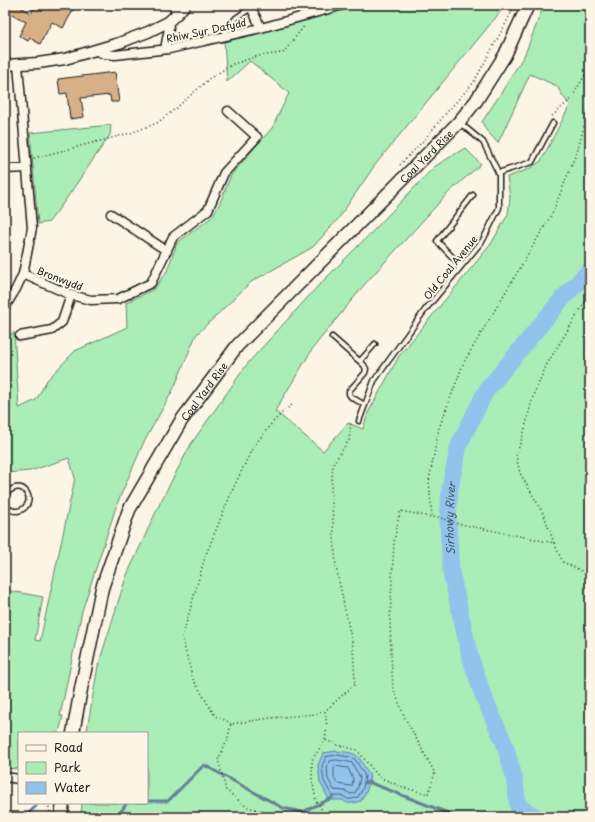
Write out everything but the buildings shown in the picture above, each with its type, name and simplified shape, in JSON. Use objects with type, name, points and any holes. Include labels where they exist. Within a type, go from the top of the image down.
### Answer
[{"type":"main road","name":"Coal Yard Rise","points":[[73,732],[102,588],[129,510],[181,421],[237,346],[458,122],[476,101],[505,55],[528,5]]},
{"type":"main road","points":[[59,817],[63,804]]},
{"type":"street","points":[[5,65],[38,64],[66,59],[119,43],[148,32],[168,22],[175,10],[185,5]]},
{"type":"street","name":"Rhiw Syr Dafydd","points":[[95,50],[104,54],[115,55],[165,49],[261,28],[343,5]]},
{"type":"street","points":[[251,7],[261,28]]},
{"type":"street","points":[[165,49],[169,28],[168,22]]},
{"type":"street","points":[[6,302],[16,289],[23,274],[32,228],[18,65]]},
{"type":"street","name":"Bronwydd","points":[[23,274],[71,295],[90,300],[118,299],[151,283],[173,237],[208,210],[224,173],[257,137],[228,111]]},
{"type":"street","points":[[5,169],[26,164]]},
{"type":"street","points":[[111,214],[167,251]]},
{"type":"street","points":[[20,336],[52,330],[62,322],[71,295]]},
{"type":"street","points":[[5,777],[18,779]]},
{"type":"lane","points":[[221,37],[236,18],[251,7]]},
{"type":"lane","name":"Old Coal Avenue","points":[[359,421],[374,381],[425,310],[483,240],[499,208],[499,174],[483,142],[458,122]]},
{"type":"lane","points":[[498,173],[532,162],[553,123]]},
{"type":"lane","points":[[461,266],[437,242],[473,195]]},
{"type":"lane","points":[[332,337],[360,361],[366,369],[365,373],[349,391],[351,397],[365,405]]},
{"type":"lane","points":[[360,361],[375,344]]},
{"type":"lane","points":[[5,497],[9,490],[17,487],[25,490],[28,498],[27,506],[20,511],[12,510],[5,502]]},
{"type":"path","points":[[396,169],[424,140],[474,82],[514,5]]},
{"type":"path","points":[[26,164],[131,133],[157,123],[210,78],[233,64],[258,56],[283,53],[305,25],[309,15]]},
{"type":"path","points":[[553,123],[552,116],[571,98],[590,68]]},
{"type":"path","points":[[432,517],[429,481],[439,428],[444,413],[464,362],[552,214],[578,149],[590,103]]},
{"type":"path","points":[[590,294],[547,364],[533,396],[516,456],[520,473],[544,515],[554,543],[563,562],[590,575]]},
{"type":"path","points":[[293,404],[272,423],[253,446],[231,493],[205,558],[182,638],[193,679],[214,716],[231,724],[270,718],[316,714],[325,711],[355,684],[352,647],[336,567],[331,490],[333,464],[349,440],[351,422],[359,421]]},
{"type":"path","points":[[325,740],[338,746],[357,750],[379,777],[405,788],[428,794],[434,772],[406,718],[393,688],[390,620],[394,542],[400,511],[439,517],[455,523],[554,543]]},
{"type":"path","points":[[322,817],[321,807],[316,801],[312,778],[312,760],[325,740],[327,727],[325,711]]},
{"type":"path","points":[[231,724],[227,741],[218,760],[226,790],[246,807],[282,817]]},
{"type":"path","points":[[48,804],[50,814],[59,817]]},
{"type":"green space","points":[[359,5],[504,5],[501,11],[375,165],[338,219],[313,247],[251,282],[196,335],[174,388],[143,444],[117,504],[82,611],[60,716],[63,716],[59,732],[18,732],[18,769],[5,768],[5,590],[43,597],[35,640],[40,641],[75,478],[69,458],[30,471],[5,473],[5,339],[14,332],[19,408],[36,400],[47,380],[75,351],[127,327],[126,303],[154,289],[167,271],[177,243],[212,217],[220,203],[231,175],[272,128],[289,93],[250,61],[227,82],[224,42]]},
{"type":"green space","points":[[544,5],[590,5],[590,817],[86,817],[81,814],[82,804],[148,804],[148,732],[87,732],[87,730],[98,666],[126,577],[161,501],[191,444],[248,363],[318,286],[434,167],[465,148],[481,164],[448,193],[364,285],[313,348],[275,411],[323,451],[348,423],[363,429],[368,413],[399,356],[491,244],[508,214],[510,197],[507,177],[527,170],[541,161],[570,105],[557,86],[530,74],[498,143],[486,130],[482,122],[525,54]]},
{"type":"green space","points":[[111,125],[110,135],[64,202],[49,222],[38,224],[30,133]]},
{"type":"water","points":[[337,751],[357,756],[370,776],[367,790],[361,801],[347,803],[343,800],[329,800],[320,782],[318,765],[323,753]]},
{"type":"waterway","name":"Sirhowy River","points":[[536,817],[518,806],[514,777],[505,745],[483,695],[470,656],[451,572],[448,522],[450,488],[459,445],[486,391],[561,300],[590,270]]},
{"type":"waterway","points":[[148,801],[168,801],[204,765],[283,808],[302,812],[332,798]]},
{"type":"waterway","points":[[365,783],[368,782],[458,817]]},
{"type":"waterway","points":[[117,817],[126,804]]},
{"type":"waterway","points":[[25,817],[36,806]]},
{"type":"waterway","name":"Sirhowy River","points":[[522,817],[525,811]]}]
